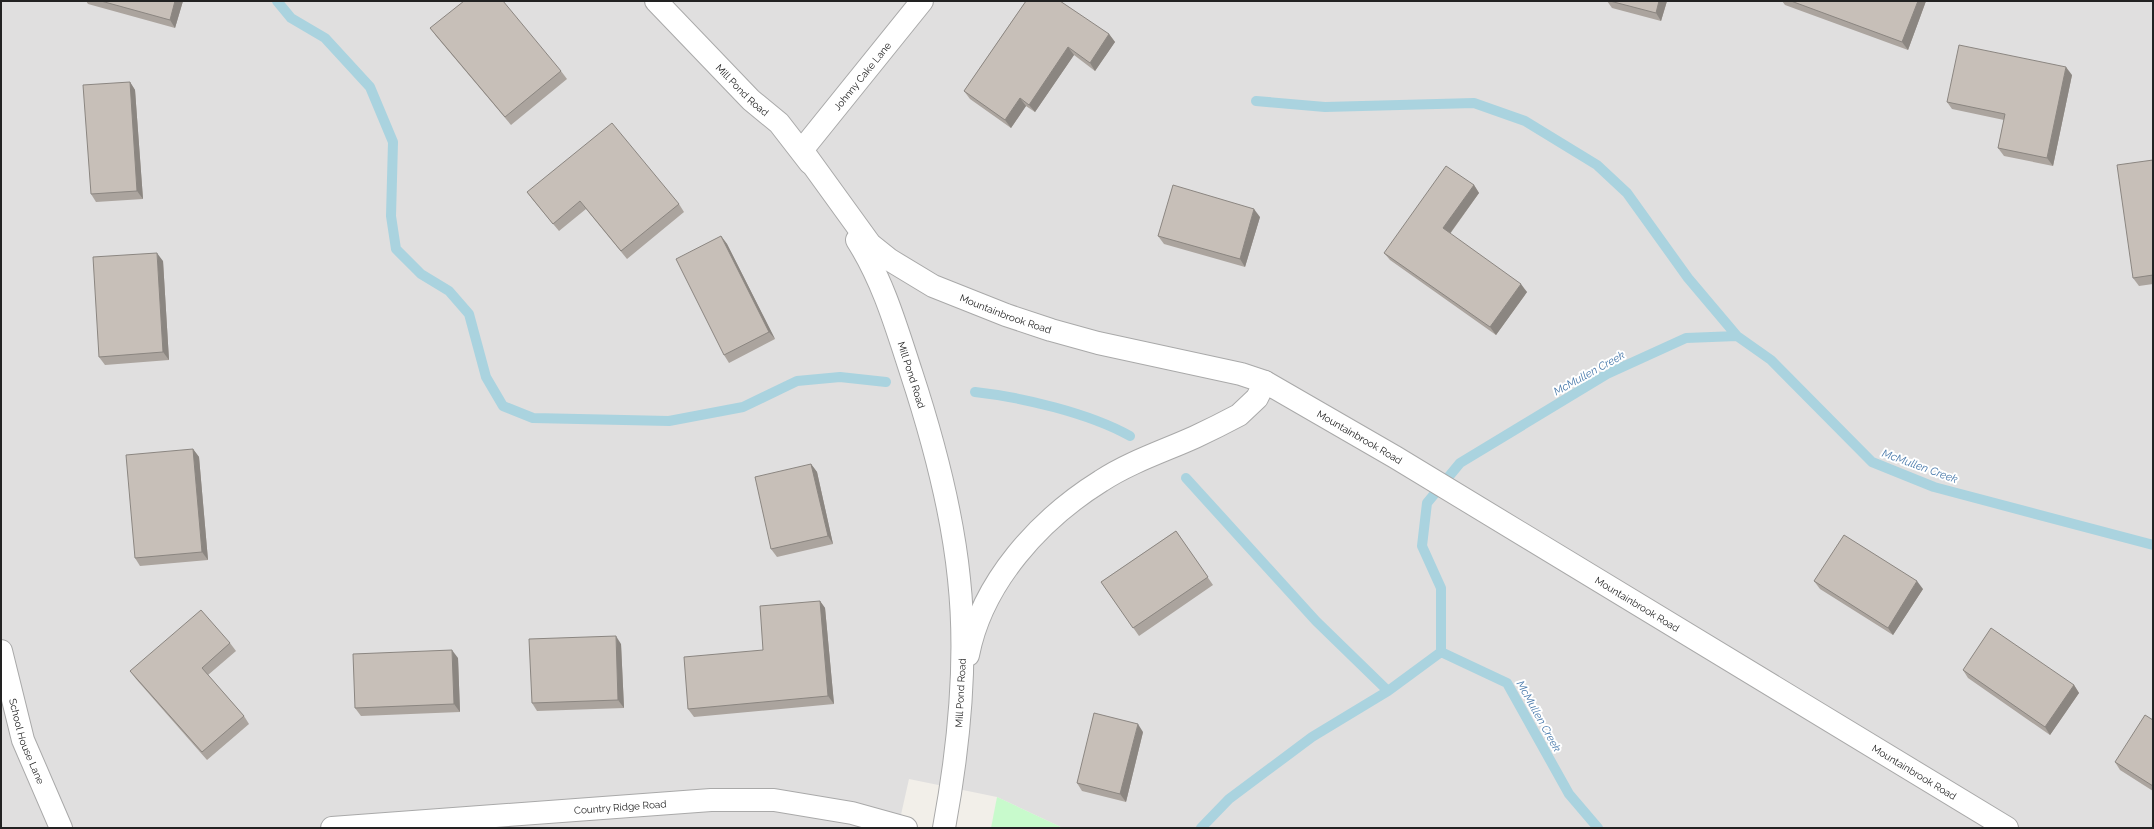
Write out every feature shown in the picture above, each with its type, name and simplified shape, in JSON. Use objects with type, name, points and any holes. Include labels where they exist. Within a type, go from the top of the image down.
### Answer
[{"type":"street","name":"Mill Pond Road","points":[[656,1],[751,100],[779,123],[802,150],[872,264],[887,296],[919,396],[944,487],[959,579],[962,620],[961,696],[955,771],[944,828]]},
{"type":"street","name":"Johnny Cake Lane","points":[[802,150],[922,1]]},
{"type":"street","name":"Mountainbrook Road","points":[[802,150],[870,244],[890,260],[933,286],[1006,315],[1051,330],[1098,343],[1242,374],[1265,382],[1395,457],[2007,828]]},
{"type":"street","points":[[961,696],[970,644],[988,600],[1016,556],[1056,514],[1102,480],[1160,451],[1195,437],[1239,415],[1257,398],[1265,382]]},
{"type":"street","name":"School House Lane","points":[[1,651],[23,740],[61,828]]},
{"type":"street","name":"Country Ridge Road","points":[[332,828],[711,800],[774,800],[852,813],[906,828]]},
{"type":"shaded area","points":[[1,1],[2153,1],[2153,828],[1063,828],[997,797],[909,779],[898,828],[1,828]]},
{"type":"green space","points":[[997,797],[1063,828],[991,828]]},
{"type":"building","points":[[101,1],[175,1],[170,20]]},
{"type":"building","points":[[464,1],[503,1],[561,71],[505,117],[430,28]]},
{"type":"building","points":[[1026,1],[1060,1],[1109,34],[1090,63],[1068,47],[1029,105],[1020,98],[1005,120],[964,91]]},
{"type":"building","points":[[1610,1],[1659,1],[1656,13]]},
{"type":"building","points":[[1791,1],[1918,1],[1902,42]]},
{"type":"building","points":[[1959,45],[2066,67],[2047,158],[1998,148],[2005,114],[1947,102]]},
{"type":"building","points":[[130,82],[137,191],[91,194],[83,85]]},
{"type":"building","points":[[612,123],[679,204],[621,251],[580,201],[553,224],[527,192]]},
{"type":"building","points":[[2153,160],[2153,275],[2133,278],[2117,165]]},
{"type":"building","points":[[1446,166],[1474,185],[1443,228],[1521,284],[1490,327],[1384,253]]},
{"type":"building","points":[[1173,185],[1254,209],[1240,259],[1158,236]]},
{"type":"building","points":[[721,236],[769,332],[724,355],[676,259]]},
{"type":"building","points":[[157,253],[163,352],[99,357],[93,257]]},
{"type":"building","points":[[193,449],[202,552],[135,558],[126,455]]},
{"type":"building","points":[[811,464],[828,536],[771,549],[755,477]]},
{"type":"building","points":[[1176,531],[1208,577],[1133,628],[1101,582]]},
{"type":"building","points":[[1844,535],[1917,581],[1888,628],[1814,581]]},
{"type":"building","points":[[820,601],[828,696],[688,709],[684,657],[763,650],[760,606]]},
{"type":"building","points":[[201,610],[230,643],[202,668],[244,716],[202,752],[130,671]]},
{"type":"building","points":[[1991,628],[2074,685],[2045,727],[1963,670]]},
{"type":"building","points":[[616,636],[618,700],[532,703],[529,639]]},
{"type":"building","points":[[452,650],[454,704],[355,708],[353,654]]},
{"type":"building","points":[[1094,713],[1138,724],[1120,794],[1077,783]]},
{"type":"building","points":[[2145,715],[2153,720],[2153,786],[2115,762]]},
{"type":"waterway","points":[[277,1],[291,18],[325,38],[370,87],[393,142],[391,216],[396,249],[421,274],[449,291],[469,314],[486,377],[503,406],[533,418],[669,421],[743,407],[797,381],[840,377],[886,382]]},
{"type":"waterway","points":[[1256,101],[1325,107],[1474,103],[1525,121],[1597,165],[1627,193],[1688,278],[1737,336],[1771,360],[1872,462],[1934,487],[2153,545]]},
{"type":"waterway","name":"McMullen Creek","points":[[1441,652],[1441,588],[1422,546],[1427,503],[1460,463],[1607,374],[1686,338],[1737,336]]},
{"type":"waterway","points":[[975,392],[993,394],[1054,407],[1095,420],[1130,436]]},
{"type":"waterway","points":[[1186,478],[1316,621],[1388,691]]},
{"type":"waterway","name":"McMullen Creek","points":[[1441,652],[1507,683],[1569,794],[1598,828]]},
{"type":"waterway","points":[[1201,828],[1229,799],[1312,737],[1388,691],[1441,652]]}]
